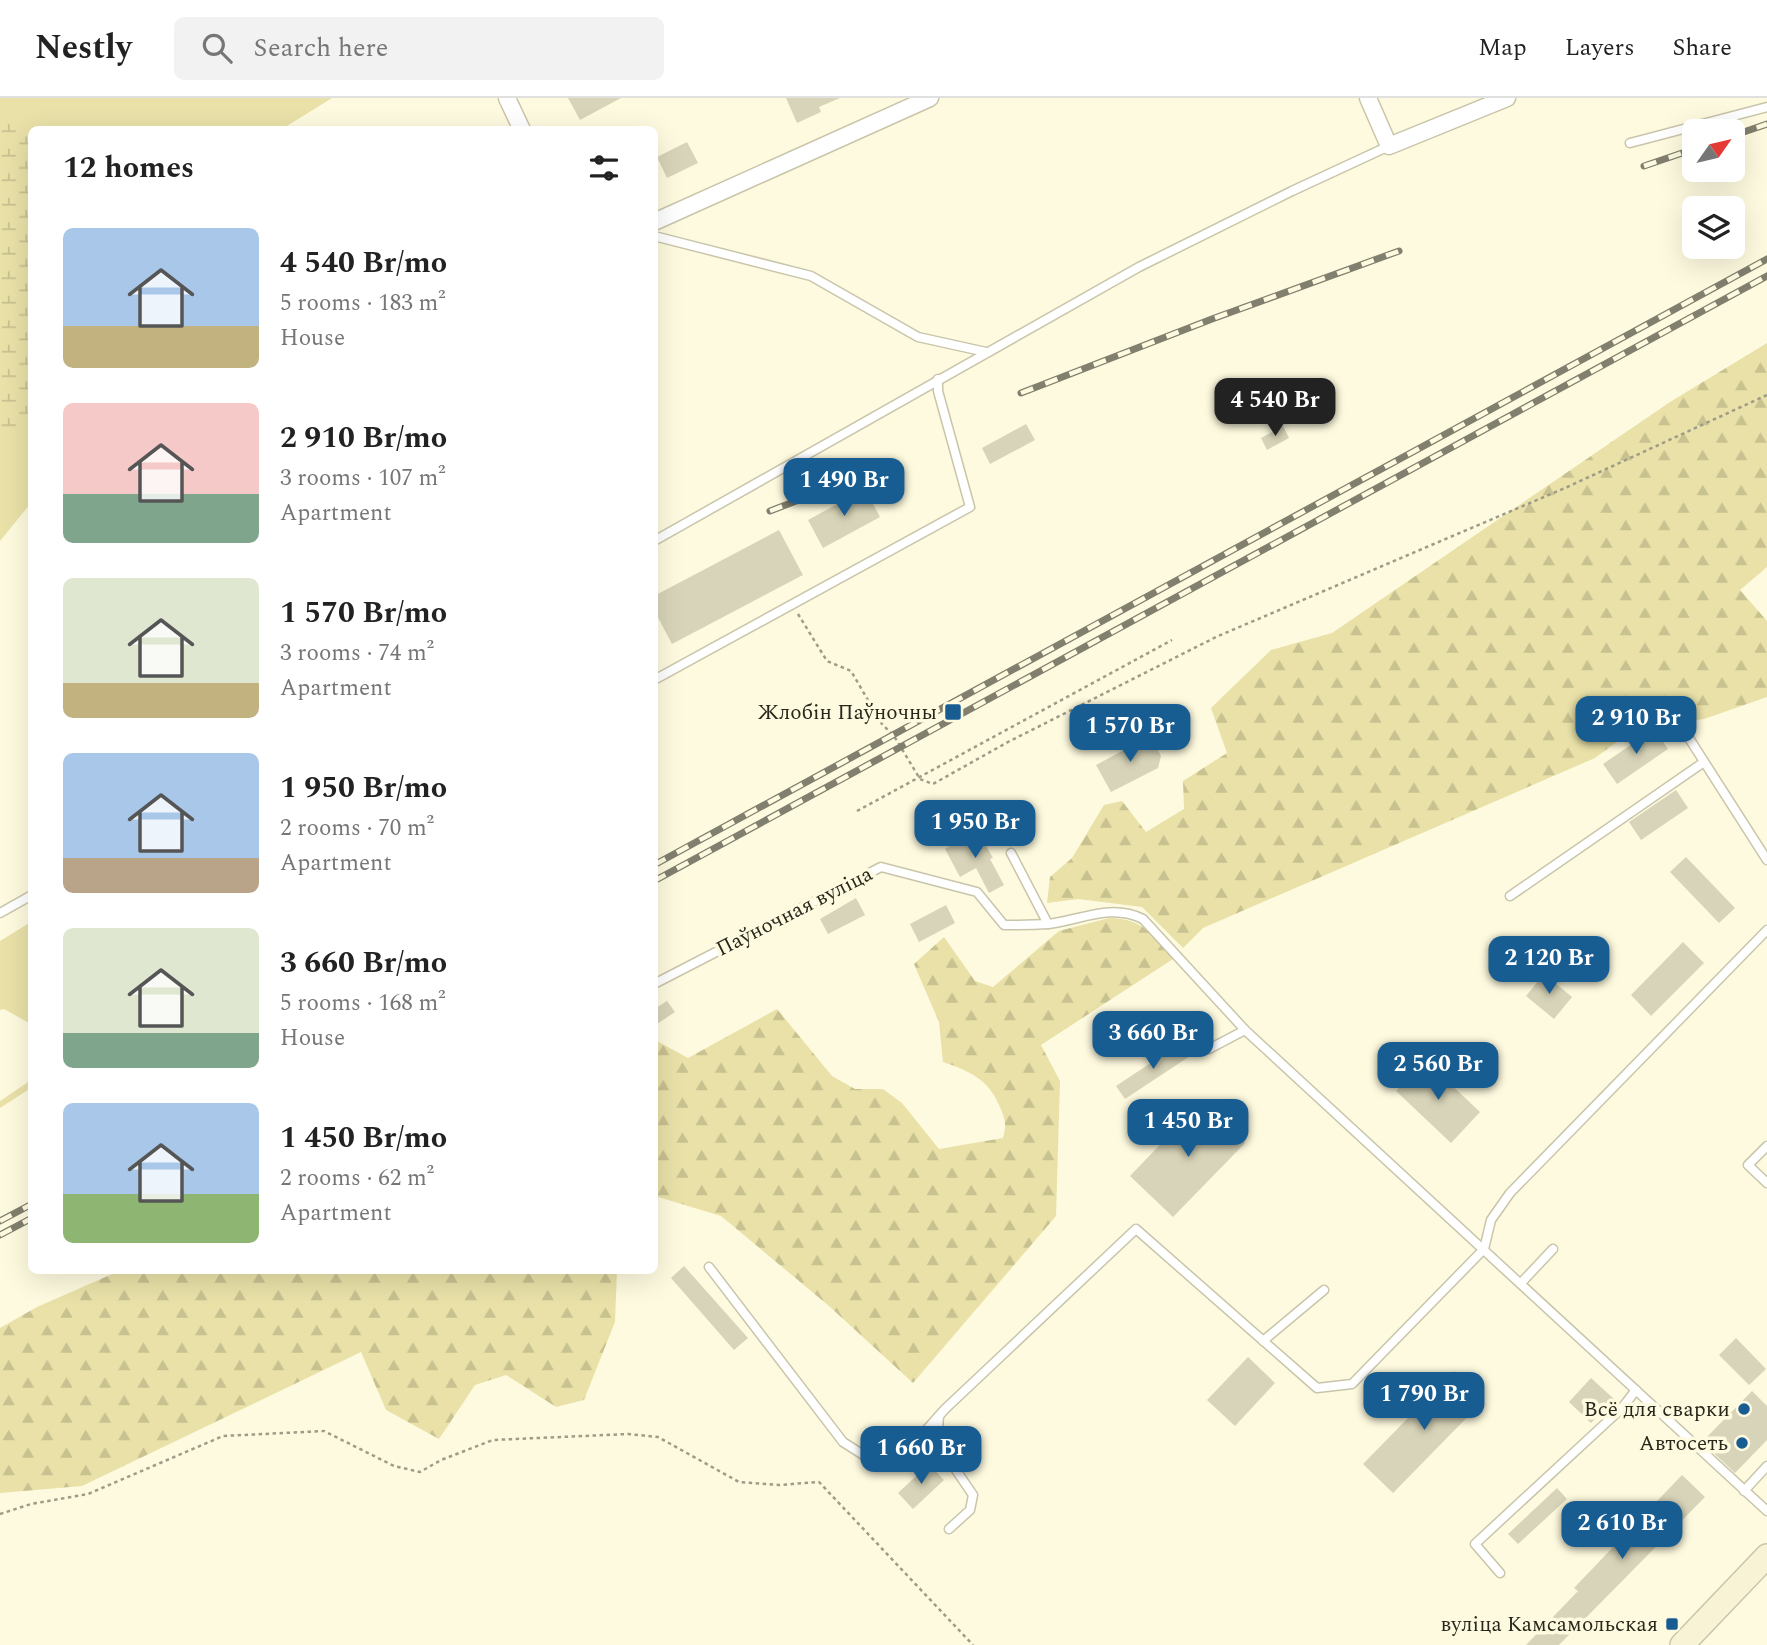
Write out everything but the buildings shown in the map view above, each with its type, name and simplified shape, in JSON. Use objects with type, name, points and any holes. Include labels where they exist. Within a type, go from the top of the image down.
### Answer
[{"type":"main road","points":[[1682,1645],[1767,1556]]},
{"type":"street","points":[[507,98],[520,126]]},
{"type":"street","points":[[658,220],[930,98]]},
{"type":"street","points":[[1368,98],[1389,146],[1507,98]]},
{"type":"lane","points":[[1630,143],[1767,107]]},
{"type":"lane","points":[[658,539],[1139,267],[1389,146]]},
{"type":"lane","points":[[658,237],[811,276],[918,337],[986,352]]},
{"type":"lane","points":[[658,678],[970,508],[937,391],[938,379]]},
{"type":"lane","points":[[1687,735],[1767,860]]},
{"type":"lane","points":[[1510,896],[1704,762]]},
{"type":"lane","points":[[1011,853],[1048,924],[1111,912],[1129,912],[1143,919],[1245,1030],[1767,1511]]},
{"type":"lane","name":"Паўночная вуліца","points":[[658,982],[881,867],[977,892],[1004,925],[1048,924]]},
{"type":"lane","points":[[0,913],[28,897]]},
{"type":"lane","points":[[709,1267],[843,1442],[865,1456],[893,1457],[913,1445],[939,1416],[1136,1230],[1317,1388],[1352,1384],[1484,1249],[1491,1220],[1510,1193],[1767,930]]},
{"type":"lane","points":[[1164,1027],[1182,1030],[1201,1048],[1209,1049],[1245,1030]]},
{"type":"lane","points":[[1767,1146],[1748,1166],[1767,1182]]},
{"type":"lane","points":[[1521,1283],[1553,1250]]},
{"type":"lane","points":[[1263,1340],[1324,1290]]},
{"type":"lane","points":[[1500,1573],[1475,1544],[1622,1408],[1636,1390]]},
{"type":"lane","points":[[939,1416],[937,1442],[973,1495],[970,1510],[949,1529]]},
{"type":"lane","points":[[1744,1490],[1767,1466]]},
{"type":"path","points":[[793,604],[827,660],[850,671],[919,778],[933,784],[1008,742],[1216,637],[1565,488],[1767,396]]},
{"type":"path","points":[[857,811],[1172,640]]},
{"type":"path","points":[[0,1514],[32,1504],[88,1494],[223,1436],[324,1431],[394,1466],[420,1472],[441,1460],[493,1440],[628,1434],[657,1437],[739,1482],[779,1485],[819,1482],[972,1645]]},
{"type":"green space","points":[[0,98],[332,98],[287,126],[28,126],[28,507],[0,541]]},
{"type":"green space","points":[[0,106],[28,128],[28,415],[0,450]]},
{"type":"green space","points":[[1767,343],[1767,567],[1740,590],[1767,621],[1767,697],[1704,719],[1672,723],[1656,713],[1595,758],[1203,928],[1183,948],[1142,907],[1078,899],[1047,903],[1050,877],[1072,858],[1104,805],[1122,801],[1146,832],[1184,809],[1183,781],[1227,753],[1211,708],[1271,650],[1332,633],[1670,402]]},
{"type":"green space","points":[[1109,918],[1131,921],[1152,935],[1173,959],[1041,1045],[1060,1081],[1056,1216],[913,1383],[829,1306],[721,1216],[658,1197],[658,1042],[688,1058],[777,1009],[832,1076],[855,1089],[883,1089],[902,1103],[939,1149],[1003,1138],[1004,1117],[995,1096],[977,1077],[943,1062],[939,1022],[914,964],[944,937],[975,981],[993,987],[1059,931]]},
{"type":"green space","points":[[28,924],[28,1022],[4,1009],[0,1010],[0,941]]},
{"type":"green space","points":[[28,1082],[28,1090],[0,1108],[0,1101]]},
{"type":"green space","points":[[112,1274],[617,1274],[615,1322],[584,1400],[556,1407],[506,1375],[475,1385],[439,1439],[386,1410],[361,1352],[82,1486],[0,1493],[0,1328],[37,1307]]},
{"type":"railway","points":[[1745,132],[1767,124]]},
{"type":"railway","points":[[1644,166],[1682,153]]},
{"type":"railway","points":[[1021,393],[1212,319],[1399,251]]},
{"type":"railway","points":[[658,863],[1767,259]]},
{"type":"railway","points":[[658,879],[1767,276]]},
{"type":"railway","points":[[770,511],[887,466]]},
{"type":"railway","points":[[0,1221],[28,1206]]},
{"type":"railway","points":[[0,1235],[28,1220]]},
{"type":"place","name":"Жлобін Паўночны","points":[[953,712]]},
{"type":"place","name":"Всё для сварки","points":[[1744,1409]]},
{"type":"place","name":"Автосеть","points":[[1742,1443]]},
{"type":"place","name":"вуліца Камсамольская","points":[[1672,1624]]}]
